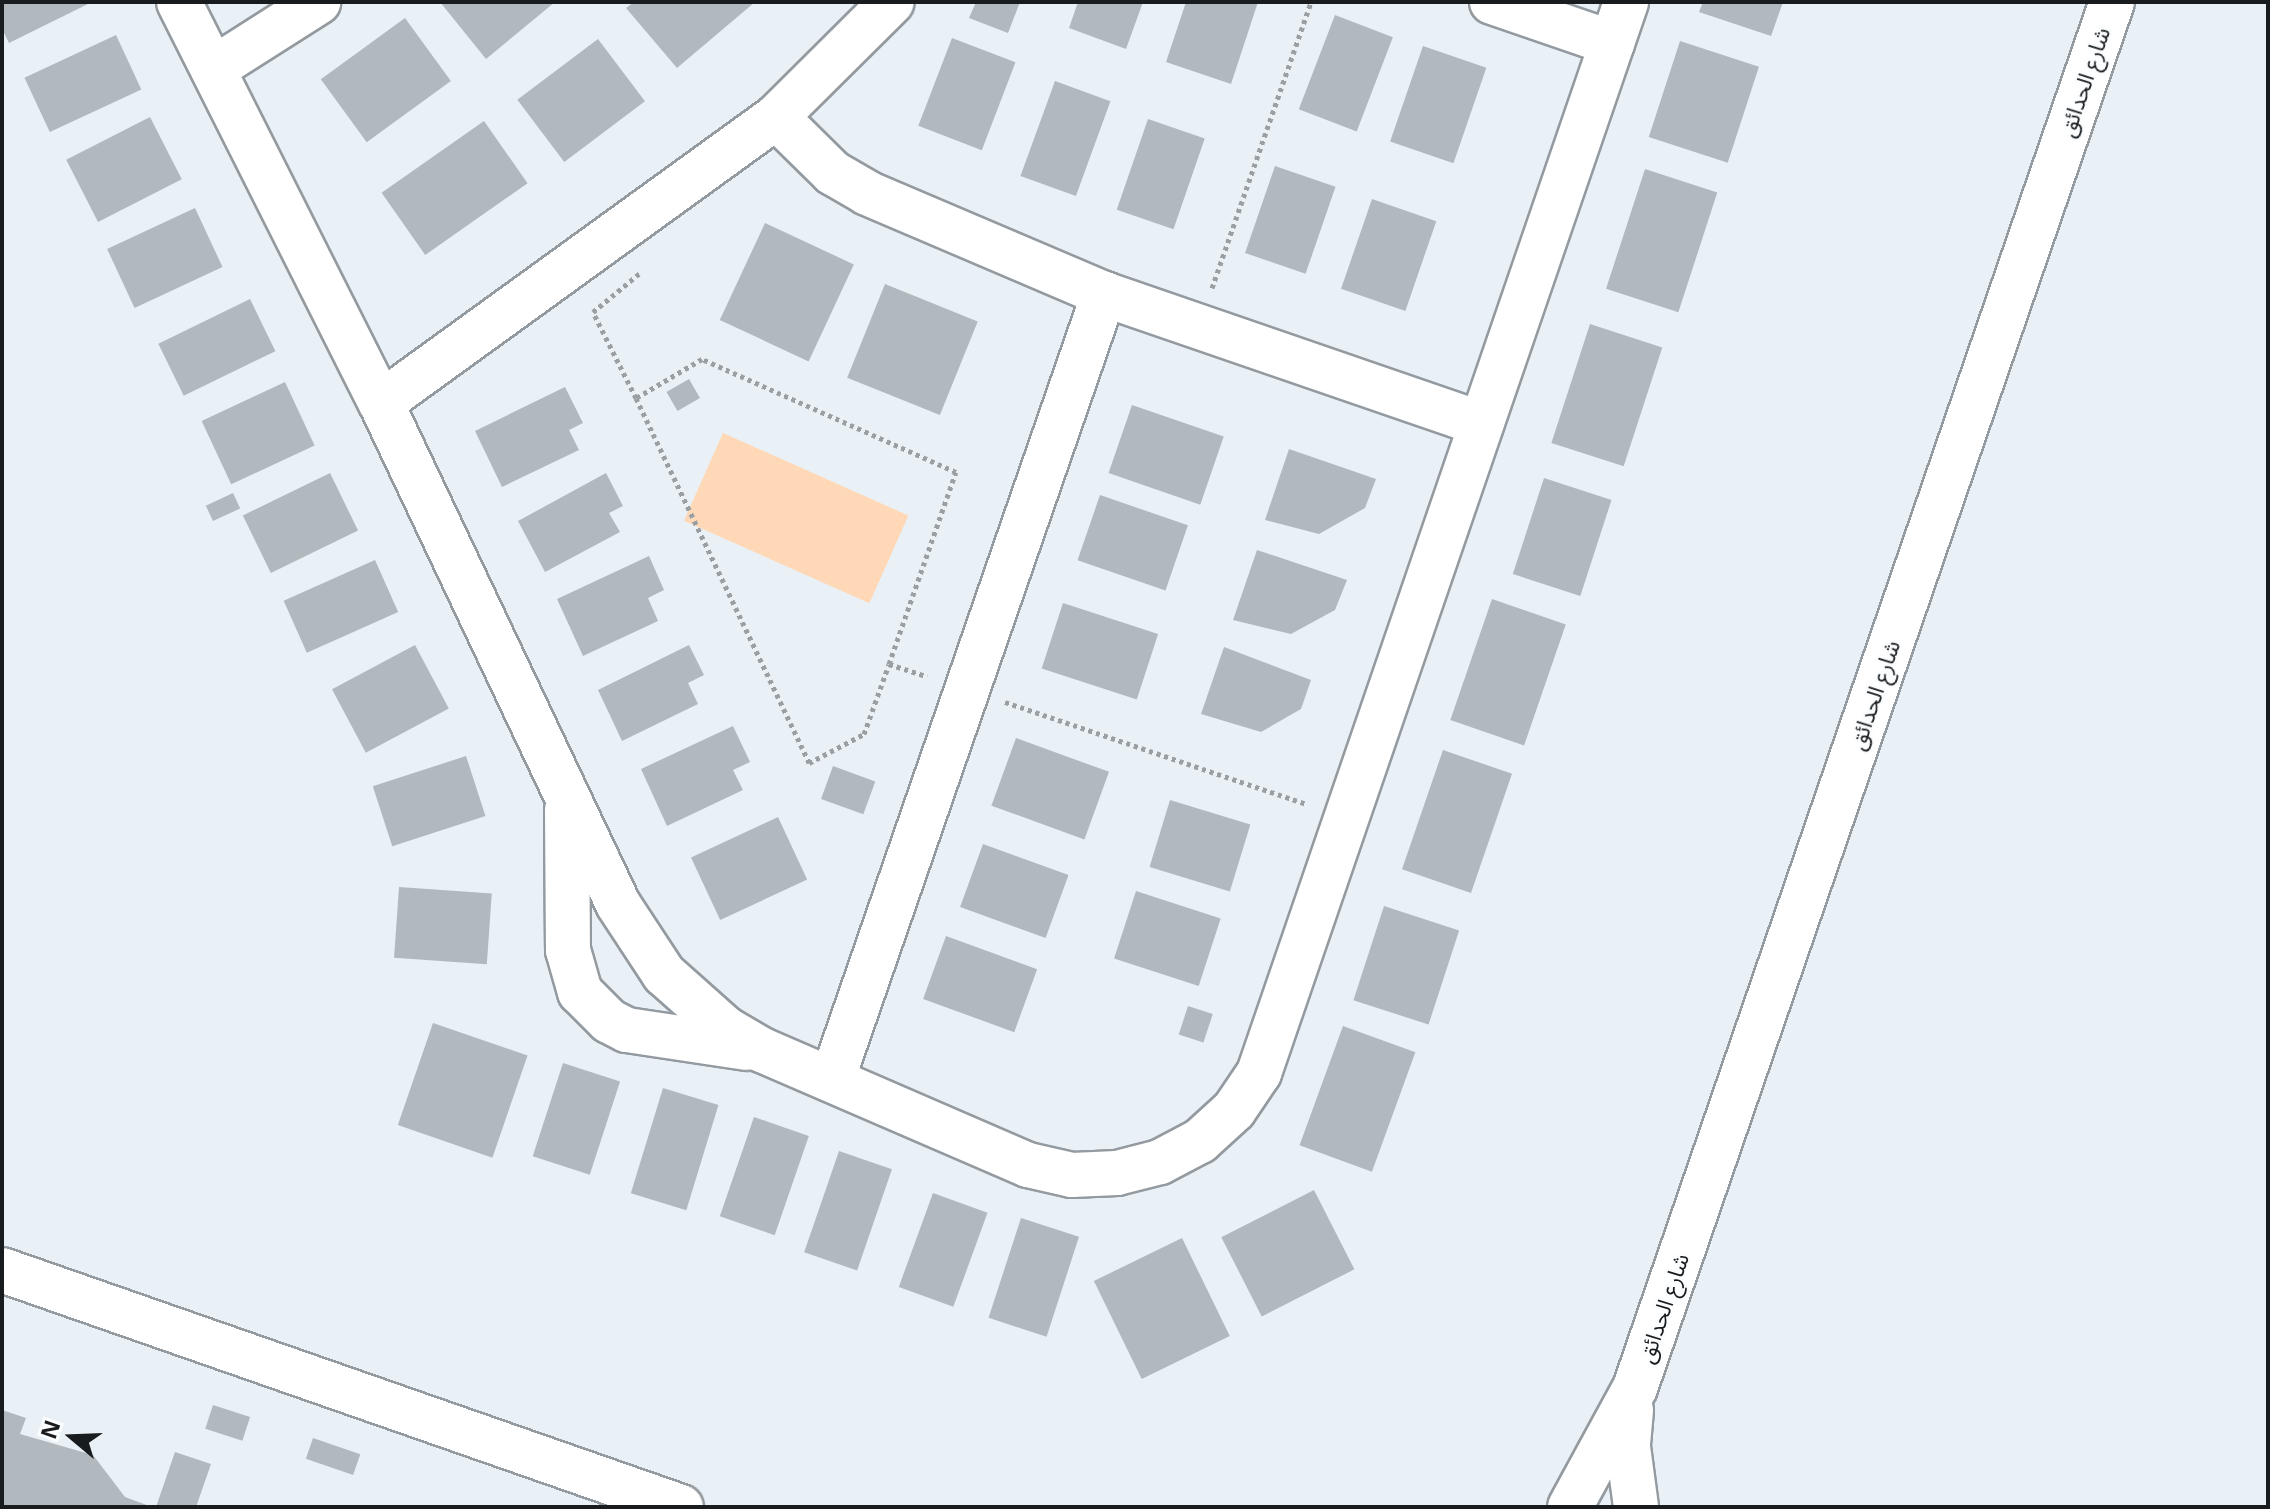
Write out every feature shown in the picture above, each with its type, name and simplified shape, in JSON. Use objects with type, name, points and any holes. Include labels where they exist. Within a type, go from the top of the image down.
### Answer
[{"type":"street","points":[[179,2],[381,403],[618,904],[664,974],[704,1012],[762,1050],[1028,1165],[1072,1175],[1117,1173],[1160,1162],[1200,1141],[1234,1110],[1259,1073],[1626,2]]},
{"type":"street","points":[[213,69],[318,2]]},
{"type":"street","points":[[381,403],[776,117],[892,2]]},
{"type":"street","points":[[1492,2],[1612,43]]},
{"type":"street","name":"شارع الحدائق","points":[[1635,1388],[2112,2]]},
{"type":"street","points":[[776,117],[833,173],[867,193],[1104,294],[1481,424]]},
{"type":"street","points":[[832,1080],[1104,294]]},
{"type":"street","points":[[567,796],[568,950],[580,992],[609,1021],[627,1030],[762,1050]]},
{"type":"street","points":[[2,1270],[681,1507]]},
{"type":"street","points":[[1570,1507],[1635,1388]]},
{"type":"street","points":[[1635,1388],[1628,1447],[1636,1507]]},
{"type":"path","points":[[1198,327],[1311,2]]},
{"type":"path","points":[[636,398],[702,359],[956,472],[864,734],[809,763],[593,312],[653,262]]},
{"type":"path","points":[[889,664],[1345,817]]},
{"type":"shaded area","points":[[723,433],[908,516],[869,603],[684,521]]},
{"type":"building","points":[[2,2],[92,2],[9,43],[2,29]]},
{"type":"building","points":[[440,2],[555,2],[486,59]]},
{"type":"building","points":[[634,2],[755,2],[677,68],[626,8]]},
{"type":"building","points":[[976,2],[1020,2],[1008,33],[969,18]]},
{"type":"building","points":[[1078,2],[1143,2],[1126,49],[1069,28]]},
{"type":"building","points":[[1186,2],[1258,2],[1231,84],[1166,62]]},
{"type":"building","points":[[1703,2],[1783,2],[1771,36],[1699,12]]},
{"type":"building","points":[[1335,15],[1393,37],[1357,132],[1299,109]]},
{"type":"building","points":[[405,18],[451,81],[367,142],[321,79]]},
{"type":"building","points":[[116,35],[141,89],[50,132],[24,78]]},
{"type":"building","points":[[952,38],[1015,62],[982,150],[918,126]]},
{"type":"building","points":[[598,39],[645,101],[564,162],[517,100]]},
{"type":"building","points":[[1680,41],[1759,67],[1728,163],[1649,137]]},
{"type":"building","points":[[1423,46],[1486,68],[1453,163],[1390,141]]},
{"type":"building","points":[[1055,81],[1110,101],[1076,196],[1020,176]]},
{"type":"building","points":[[150,117],[182,179],[98,222],[66,160]]},
{"type":"building","points":[[1148,119],[1205,139],[1173,229],[1117,210]]},
{"type":"building","points":[[484,121],[528,183],[425,255],[382,193]]},
{"type":"building","points":[[1275,166],[1336,187],[1306,274],[1245,253]]},
{"type":"building","points":[[1645,169],[1717,192],[1678,312],[1606,289]]},
{"type":"building","points":[[1372,199],[1436,221],[1405,311],[1341,289]]},
{"type":"building","points":[[195,208],[222,267],[135,308],[107,249]]},
{"type":"building","points":[[765,223],[854,264],[809,361],[720,320]]},
{"type":"building","points":[[885,284],[978,321],[940,415],[847,378]]},
{"type":"building","points":[[250,299],[275,351],[184,396],[158,344]]},
{"type":"building","points":[[1590,324],[1662,347],[1624,466],[1551,443]]},
{"type":"building","points":[[689,379],[700,398],[677,411],[666,392]]},
{"type":"building","points":[[285,382],[315,445],[231,484],[202,421]]},
{"type":"building","points":[[565,387],[583,423],[569,430],[579,450],[502,487],[475,431]]},
{"type":"building","points":[[1132,405],[1224,437],[1200,505],[1109,473]]},
{"type":"building","points":[[1289,449],[1376,479],[1365,508],[1319,534],[1265,520]]},
{"type":"building","points":[[330,473],[358,531],[271,573],[243,516]]},
{"type":"building","points":[[606,473],[623,506],[609,513],[620,532],[545,572],[518,521]]},
{"type":"building","points":[[1544,478],[1612,500],[1580,596],[1513,574]]},
{"type":"building","points":[[233,493],[240,508],[213,521],[206,506]]},
{"type":"building","points":[[1100,495],[1188,525],[1165,591],[1078,560]]},
{"type":"building","points":[[1257,550],[1347,580],[1335,610],[1291,634],[1233,620]]},
{"type":"building","points":[[649,556],[664,590],[648,598],[658,621],[583,656],[557,599]]},
{"type":"building","points":[[375,560],[398,612],[307,653],[284,601]]},
{"type":"building","points":[[1492,599],[1566,624],[1524,745],[1450,720]]},
{"type":"building","points":[[1063,603],[1158,634],[1137,700],[1042,669]]},
{"type":"building","points":[[415,645],[449,709],[366,753],[332,689]]},
{"type":"building","points":[[689,645],[704,675],[688,683],[698,704],[622,741],[598,690]]},
{"type":"building","points":[[1224,647],[1311,680],[1301,709],[1261,732],[1201,714]]},
{"type":"building","points":[[733,726],[750,762],[733,770],[743,790],[667,826],[641,769]]},
{"type":"building","points":[[1016,738],[1109,772],[1084,840],[991,806]]},
{"type":"building","points":[[1443,750],[1512,774],[1471,893],[1402,869]]},
{"type":"building","points":[[466,756],[485,816],[392,846],[373,786]]},
{"type":"building","points":[[833,766],[875,781],[863,814],[821,799]]},
{"type":"building","points":[[1170,800],[1250,825],[1230,892],[1150,867]]},
{"type":"building","points":[[778,817],[807,880],[720,920],[691,858]]},
{"type":"building","points":[[983,844],[1069,875],[1046,938],[960,907]]},
{"type":"building","points":[[399,887],[492,893],[487,964],[394,958]]},
{"type":"building","points":[[1136,891],[1221,919],[1199,986],[1114,959]]},
{"type":"building","points":[[1384,906],[1459,930],[1429,1025],[1353,1000]]},
{"type":"building","points":[[946,936],[1037,969],[1014,1032],[923,999]]},
{"type":"building","points":[[1188,1006],[1213,1014],[1203,1043],[1179,1035]]},
{"type":"building","points":[[433,1023],[528,1056],[492,1158],[398,1125]]},
{"type":"building","points":[[1343,1026],[1415,1052],[1372,1172],[1300,1145]]},
{"type":"building","points":[[563,1063],[620,1082],[590,1175],[533,1156]]},
{"type":"building","points":[[663,1088],[718,1105],[686,1210],[631,1193]]},
{"type":"building","points":[[754,1117],[809,1136],[775,1235],[720,1216]]},
{"type":"building","points":[[839,1151],[892,1169],[857,1270],[804,1252]]},
{"type":"building","points":[[1314,1190],[1354,1269],[1262,1317],[1221,1237]]},
{"type":"building","points":[[933,1193],[988,1213],[953,1307],[899,1287]]},
{"type":"building","points":[[1021,1218],[1079,1237],[1047,1337],[989,1318]]},
{"type":"building","points":[[1182,1238],[1230,1336],[1142,1379],[1094,1281]]},
{"type":"building","points":[[213,1405],[250,1417],[242,1441],[205,1429]]},
{"type":"building","points":[[2,1410],[26,1418],[20,1434],[93,1455],[125,1497],[152,1507],[2,1507]]},
{"type":"building","points":[[313,1438],[360,1454],[353,1475],[306,1459]]},
{"type":"building","points":[[175,1452],[211,1464],[196,1507],[156,1507]]}]
